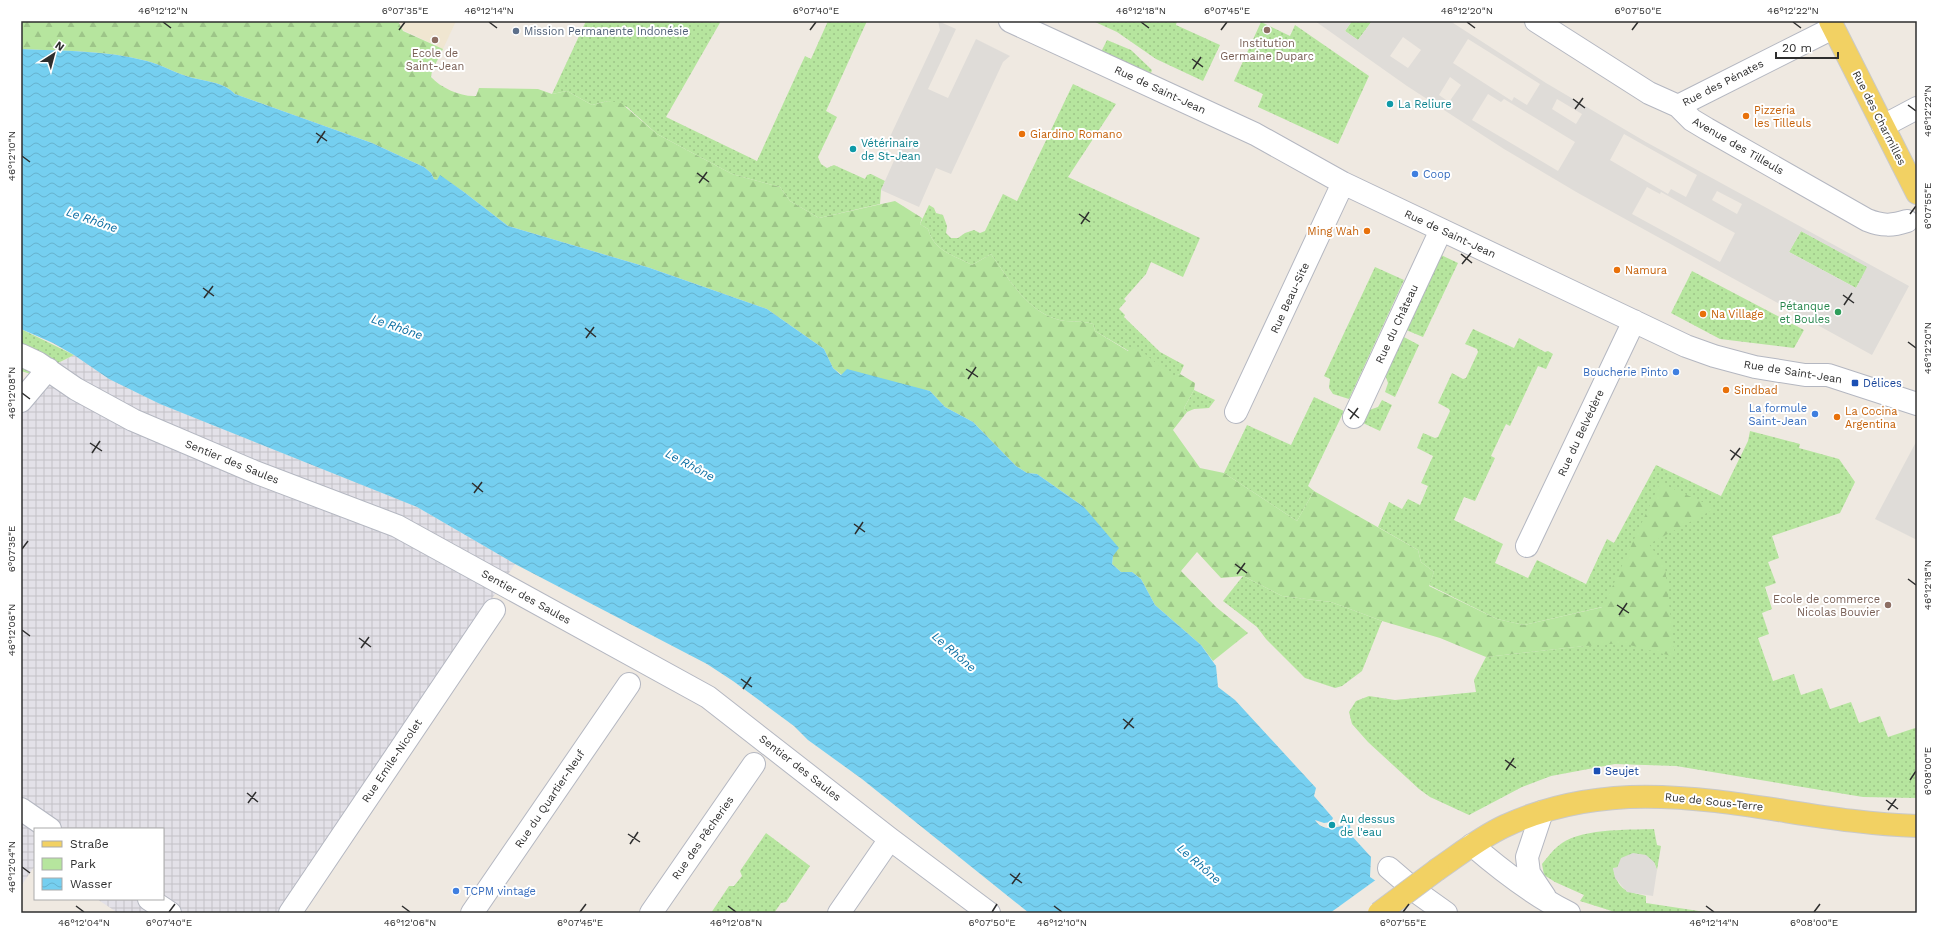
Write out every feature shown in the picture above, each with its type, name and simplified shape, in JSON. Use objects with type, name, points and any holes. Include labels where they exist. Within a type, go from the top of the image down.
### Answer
[{"type":"main road","name":"Rue des Charmilles","points":[[1832,24],[1917,192]]},
{"type":"main road","name":"Rue de Sous-Terre","points":[[1380,913],[1472,845],[1505,826],[1542,812],[1599,799],[1631,797],[1685,797],[1725,801],[1879,825],[1917,826]]},
{"type":"street","name":"Rue de Saint-Jean","points":[[1010,21],[1255,134],[1343,183],[1686,346],[1714,356],[1755,367],[1805,375],[1828,375],[1913,400]]},
{"type":"street","name":"Avenue des Tilleuls","points":[[1544,23],[1649,93],[1678,106],[1692,120],[1707,130],[1867,220],[1880,225],[1893,226],[1907,221]]},
{"type":"street","name":"Rue des Pénates","points":[[1678,106],[1832,24]]},
{"type":"street","points":[[1883,126],[1917,108]]},
{"type":"street","name":"Rue Beau-Site","points":[[1236,412],[1343,183]]},
{"type":"street","name":"Rue du Château","points":[[1354,417],[1441,230]]},
{"type":"street","name":"Rue du Belvédère","points":[[1528,546],[1634,321]]},
{"type":"street","name":"Sentier des Saules","points":[[21,355],[48,369],[76,389],[133,420],[255,472],[397,526],[708,697],[890,839],[989,913]]},
{"type":"street","points":[[21,401],[48,369]]},
{"type":"street","name":"Rue Emile-Nicolet","points":[[290,913],[494,610]]},
{"type":"street","name":"Rue du Quartier-Neuf","points":[[472,913],[629,684]]},
{"type":"street","name":"Rue des Pêcheries","points":[[651,913],[754,764]]},
{"type":"street","points":[[21,809],[49,828]]},
{"type":"street","points":[[1542,812],[1527,857],[1529,873],[1548,901]]},
{"type":"street","points":[[839,913],[890,839]]},
{"type":"street","points":[[1472,845],[1503,872],[1569,913]]},
{"type":"street","points":[[1389,868],[1418,893],[1446,913]]},
{"type":"street","points":[[150,900],[170,913]]},
{"type":"shaded area","name":"Ecole de Saint-Jean","points":[[398,21],[456,21],[443,49],[403,30]]},
{"type":"shaded area","points":[[938,21],[956,29],[928,89],[948,98],[976,39],[1010,56],[1003,62],[951,174],[936,168],[919,207],[881,190],[900,147],[888,141],[940,30]]},
{"type":"shaded area","points":[[1315,21],[1352,21],[1345,31],[1358,40],[1372,21],[1450,21],[1546,83],[1646,142],[1909,286],[1872,355],[1578,193],[1504,149],[1407,86]],"holes":[[[1403,37],[1421,50],[1408,68],[1390,56]],[[1468,39],[1540,84],[1527,105],[1514,97],[1512,101],[1453,63]],[[1450,77],[1461,85],[1449,102],[1439,95]],[[1488,94],[1501,102],[1504,99],[1575,142],[1558,171],[1472,120]],[[1557,99],[1582,114],[1576,124],[1552,109]],[[1624,134],[1697,175],[1686,197],[1671,189],[1668,194],[1610,160]],[[1647,187],[1660,194],[1661,192],[1735,233],[1720,262],[1632,214]],[[1717,191],[1742,204],[1737,214],[1712,200]],[[1801,231],[1867,267],[1856,288],[1789,252]]]},
{"type":"shaded area","points":[[74,355],[109,379],[160,404],[417,507],[515,564],[283,913],[118,913],[98,900],[164,900],[164,828],[34,828],[34,867],[21,886],[21,400],[48,369]]},
{"type":"shaded area","points":[[1916,442],[1917,443],[1917,540],[1875,519]]},
{"type":"shaded area","points":[[1633,853],[1646,855],[1654,862],[1657,870],[1653,896],[1627,892],[1615,878],[1613,868],[1617,868],[1621,858]]},
{"type":"green space","points":[[21,21],[398,21],[403,31],[443,49],[432,71],[431,77],[440,85],[452,91],[464,95],[476,96],[479,88],[538,89],[552,94],[567,91],[592,105],[608,101],[621,103],[657,134],[732,174],[780,187],[790,201],[819,218],[895,201],[922,218],[920,224],[928,229],[935,242],[945,252],[972,265],[991,254],[1019,292],[1036,308],[1045,314],[1056,319],[1093,324],[1095,331],[1128,351],[1134,345],[1172,376],[1180,374],[1195,383],[1194,390],[1184,408],[1187,412],[1173,430],[1200,468],[1224,473],[1297,521],[1314,491],[1418,550],[1421,562],[1434,572],[1429,586],[1497,619],[1524,625],[1603,607],[1660,483],[1716,508],[1649,544],[1665,567],[1675,657],[1622,643],[1486,657],[1440,638],[1382,621],[1331,602],[1282,596],[1243,576],[1221,578],[1197,552],[1181,571],[1216,607],[1248,633],[1213,661],[1201,645],[1155,605],[1141,579],[1132,572],[1121,572],[1112,564],[1113,556],[1084,507],[1037,474],[1027,473],[1016,466],[973,422],[945,407],[930,391],[842,375],[833,368],[824,349],[767,309],[650,268],[508,226],[464,192],[440,176],[437,180],[434,179],[431,173],[424,167],[372,143],[235,94],[221,85],[193,78],[132,57],[100,53],[21,49]]},
{"type":"green space","points":[[586,21],[721,21],[666,117],[757,161],[805,56],[811,59],[828,21],[867,21],[826,111],[837,117],[818,157],[821,164],[827,168],[834,165],[865,179],[867,175],[871,174],[885,181],[881,190],[880,204],[819,218],[790,201],[780,187],[732,174],[657,134],[627,107],[608,101],[592,105],[567,91],[552,94]]},
{"type":"green space","points":[[1093,21],[1177,21],[1176,25],[1220,45],[1203,81],[1156,59],[1117,32]]},
{"type":"green space","points":[[1352,21],[1372,21],[1358,40],[1345,31]]},
{"type":"green space","points":[[1261,22],[1290,36],[1295,25],[1369,76],[1338,144],[1258,107],[1263,94],[1234,81]]},
{"type":"green space","points":[[1107,40],[1131,50],[1152,70],[1150,76],[1101,52]]},
{"type":"green space","points":[[1073,84],[1116,104],[1068,177],[1200,238],[1183,277],[1151,262],[1146,274],[1124,299],[1126,301],[1119,309],[1125,315],[1124,317],[1160,352],[1184,365],[1180,374],[1172,377],[1134,346],[1129,351],[1095,331],[1093,324],[1065,321],[1045,314],[1036,308],[1019,292],[991,254],[972,265],[945,252],[935,242],[928,229],[920,224],[929,205],[934,208],[936,213],[943,215],[947,226],[946,233],[951,238],[958,238],[965,233],[974,230],[980,233],[985,231],[1003,194],[1017,201]]},
{"type":"green space","points":[[1801,231],[1868,267],[1856,288],[1789,252]]},
{"type":"green space","points":[[1441,255],[1458,263],[1423,337],[1406,330]]},
{"type":"green space","points":[[1375,267],[1404,280],[1349,399],[1333,394],[1329,388],[1330,379],[1324,376]]},
{"type":"green space","points":[[1692,271],[1804,330],[1794,348],[1720,339],[1671,313]]},
{"type":"green space","points":[[21,329],[74,355],[34,375],[21,371]]},
{"type":"green space","points":[[1473,329],[1514,348],[1519,338],[1545,352],[1548,351],[1553,354],[1546,369],[1538,366],[1510,426],[1506,424],[1491,456],[1495,458],[1475,501],[1464,497],[1454,520],[1503,544],[1495,563],[1528,578],[1537,560],[1586,584],[1607,539],[1614,543],[1656,465],[1721,496],[1748,441],[1750,431],[1800,444],[1799,448],[1839,459],[1855,482],[1840,513],[1772,536],[1779,558],[1768,562],[1776,583],[1765,587],[1772,609],[1762,613],[1769,634],[1758,638],[1773,681],[1794,674],[1801,695],[1822,688],[1830,709],[1851,702],[1859,723],[1880,716],[1888,737],[1915,728],[1917,729],[1917,798],[1863,797],[1676,766],[1615,764],[1551,776],[1522,787],[1469,815],[1430,797],[1419,789],[1368,742],[1352,724],[1349,712],[1356,701],[1369,696],[1395,700],[1476,692],[1474,680],[1486,657],[1584,646],[1602,607],[1524,625],[1497,619],[1429,585],[1434,572],[1421,562],[1418,550],[1378,527],[1389,502],[1402,509],[1408,499],[1420,505],[1428,486],[1421,483],[1433,456],[1417,448],[1423,433],[1435,438],[1438,437],[1450,411],[1438,403],[1452,373],[1463,379],[1466,378],[1478,352],[1477,349],[1465,344]]},
{"type":"green space","points":[[1402,336],[1419,345],[1395,397],[1385,392],[1388,383],[1385,374]]},
{"type":"green space","points":[[1194,390],[1215,400],[1209,408],[1194,409],[1187,412],[1184,408]]},
{"type":"green space","points":[[1314,397],[1344,411],[1308,486],[1314,491],[1297,521],[1224,473],[1247,425],[1291,445]]},
{"type":"green space","points":[[1382,400],[1392,405],[1380,431],[1363,423],[1369,410],[1378,407]]},
{"type":"green space","points":[[1243,576],[1282,596],[1331,602],[1382,621],[1362,671],[1342,686],[1335,688],[1305,678],[1266,639],[1257,627],[1223,601]]},
{"type":"green space","points":[[1654,829],[1657,845],[1661,846],[1657,870],[1654,862],[1613,868],[1617,881],[1628,891],[1646,896],[1646,903],[1712,913],[1618,913],[1580,901],[1584,895],[1555,882],[1544,875],[1542,864],[1551,853],[1566,841],[1577,836],[1603,831]]},
{"type":"green space","points":[[766,833],[810,866],[786,902],[781,903],[774,913],[711,913],[729,886],[734,886],[742,876],[740,871]]},
{"type":"water","name":"Le Rhône","points":[[21,49],[100,53],[132,57],[193,78],[221,85],[235,94],[372,143],[424,167],[431,173],[434,179],[437,180],[440,175],[508,226],[650,268],[767,309],[824,349],[833,368],[841,375],[847,369],[930,391],[945,407],[973,422],[1016,466],[1027,473],[1037,474],[1084,507],[1119,548],[1113,556],[1112,564],[1121,572],[1132,572],[1141,579],[1155,605],[1201,645],[1216,666],[1218,687],[1235,700],[1316,788],[1314,796],[1333,818],[1331,822],[1324,823],[1315,820],[1318,824],[1322,827],[1331,828],[1350,824],[1351,835],[1371,857],[1370,877],[1423,913],[1029,913],[862,779],[808,740],[794,726],[733,681],[707,664],[515,564],[417,507],[160,404],[109,379],[74,355],[53,343],[21,329]]},
{"type":"pier","points":[[1377,879],[1424,911],[1425,913],[1330,913]]},
{"type":"place","name":"Institution Germaine Duparc","points":[[1267,30]]},
{"type":"place","name":"Mission Permanente Indonésie","points":[[516,31]]},
{"type":"place","name":"Ecole de Saint-Jean","points":[[435,40]]},
{"type":"place","name":"La Reliure","points":[[1390,104]]},
{"type":"place","name":"Pizzeria les Tilleuls","points":[[1746,116]]},
{"type":"place","name":"Giardino Romano","points":[[1022,134]]},
{"type":"place","name":"Vétérinaire de St-Jean","points":[[853,149]]},
{"type":"place","name":"Coop","points":[[1415,174]]},
{"type":"place","name":"Ming Wah","points":[[1367,231]]},
{"type":"place","name":"Namura","points":[[1617,270]]},
{"type":"place","name":"Pétanque et Boules","points":[[1838,312]]},
{"type":"place","name":"Na Village","points":[[1703,314]]},
{"type":"place","name":"Boucherie Pinto","points":[[1676,372]]},
{"type":"place","name":"Délices","points":[[1855,383]]},
{"type":"place","name":"Sindbad","points":[[1726,390]]},
{"type":"place","name":"La formule Saint-Jean","points":[[1815,414]]},
{"type":"place","name":"La Cocina Argentina","points":[[1837,417]]},
{"type":"place","name":"Ecole de commerce Nicolas Bouvier","points":[[1888,605]]},
{"type":"place","name":"Seujet","points":[[1597,771]]},
{"type":"place","name":"Au dessus de l'eau","points":[[1332,825]]},
{"type":"place","name":"TCPM vintage","points":[[456,891]]}]
